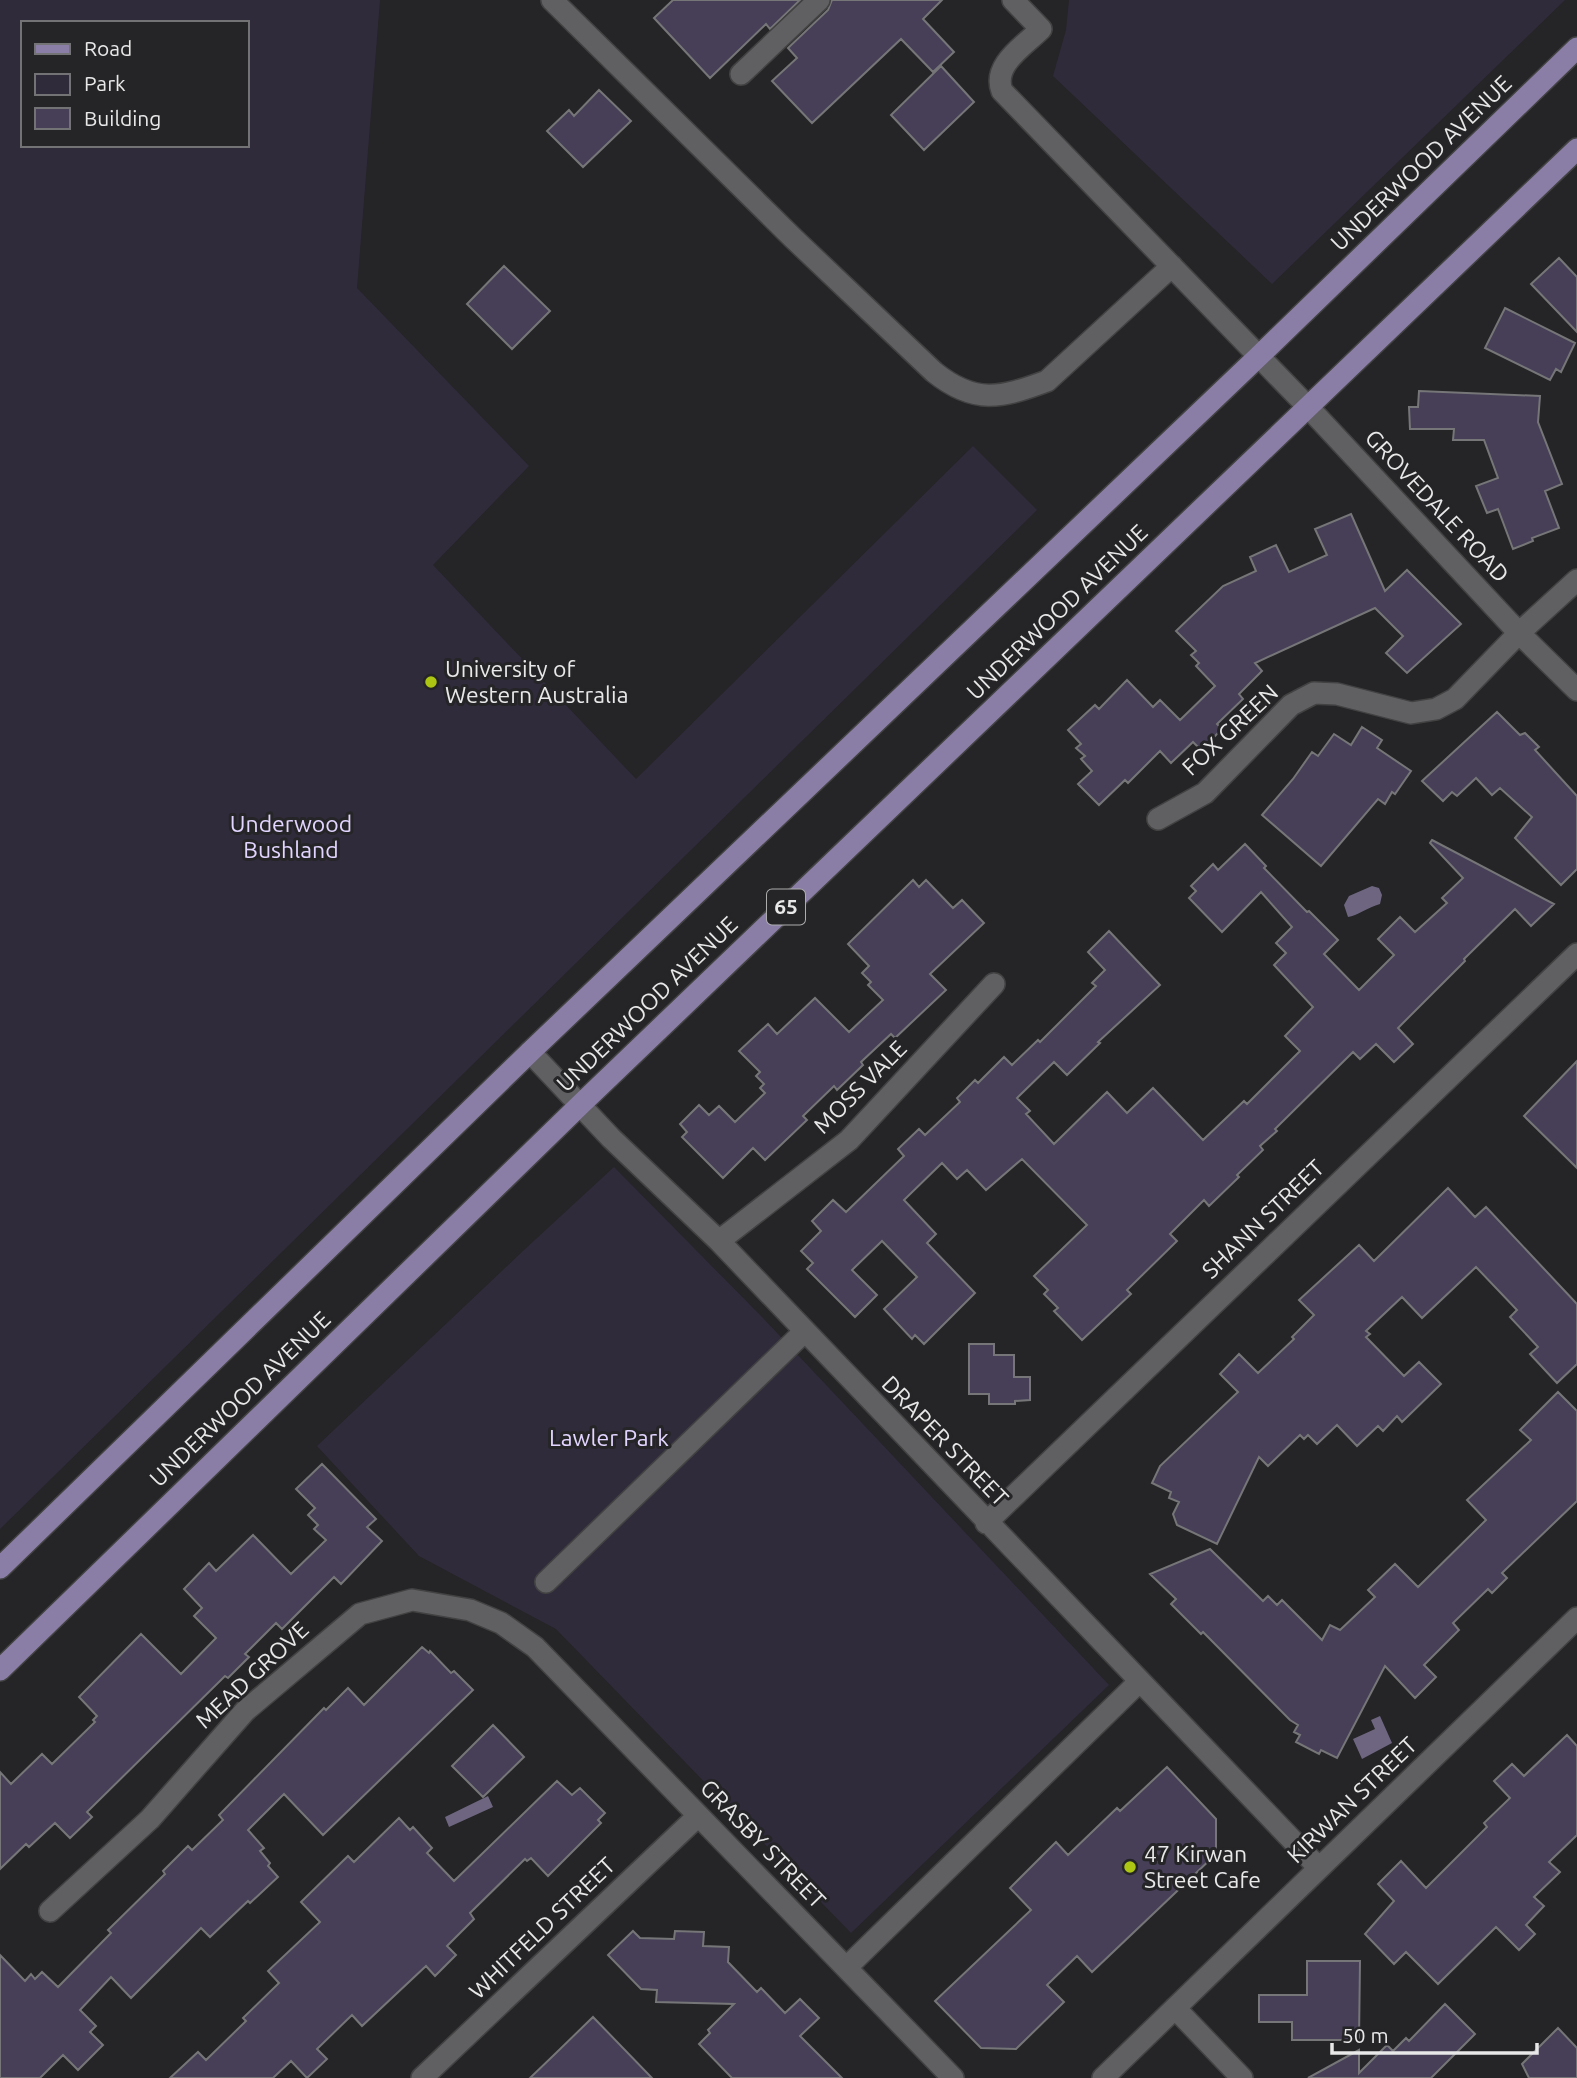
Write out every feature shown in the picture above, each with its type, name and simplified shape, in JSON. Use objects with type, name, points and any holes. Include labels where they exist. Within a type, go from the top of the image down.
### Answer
[{"type":"main road","name":"UNDERWOOD AVENUE","points":[[0,1568],[530,1052],[1259,356],[1577,48]]},
{"type":"main road","name":"UNDERWOOD AVENUE","points":[[0,1670],[580,1105],[1577,149]]},
{"type":"street","points":[[552,0],[793,238],[953,387],[972,394],[994,396],[1047,381],[1172,266]]},
{"type":"street","points":[[741,74],[819,0]]},
{"type":"street","name":"GROVEDALE ROAD","points":[[1013,0],[1041,30],[1002,67],[999,82],[1002,91],[1309,408],[1518,634],[1577,690]]},
{"type":"street","name":"FOX GREEN","points":[[1158,818],[1205,793],[1291,705],[1314,693],[1337,694],[1411,713],[1437,709],[1455,699],[1518,634],[1577,580]]},
{"type":"street","name":"SHANN STREET","points":[[986,1523],[1577,954]]},
{"type":"street","name":"MOSS VALE","points":[[719,1241],[849,1140],[994,984]]},
{"type":"street","name":"DRAPER STREET","points":[[530,1052],[611,1138],[719,1241],[1319,1868]]},
{"type":"street","points":[[546,1582],[805,1331]]},
{"type":"street","name":"MEAD GROVE","points":[[50,1911],[150,1819],[245,1711],[360,1614],[412,1600],[470,1610],[501,1623],[535,1647]]},
{"type":"street","name":"KIRWAN STREET","points":[[1103,2078],[1577,1618]]},
{"type":"street","name":"GRASBY STREET","points":[[535,1647],[953,2078]]},
{"type":"street","points":[[847,1967],[1140,1681]]},
{"type":"street","name":"WHITFELD STREET","points":[[422,2078],[698,1816]]},
{"type":"street","points":[[1175,2008],[1242,2078]]},
{"type":"green space","name":"Underwood Bushland","points":[[0,0],[380,0],[357,288],[529,466],[433,565],[636,779],[973,446],[1037,510],[0,1529]]},
{"type":"green space","points":[[1069,0],[1565,0],[1272,284],[1053,76],[1066,30]]},
{"type":"green space","name":"Lawler Park","points":[[614,1167],[762,1317],[1109,1685],[851,1933],[556,1629],[419,1556],[317,1446]]},
{"type":"shaded area","points":[[1372,886],[1379,888],[1382,895],[1380,904],[1348,917],[1344,905],[1349,896]]},
{"type":"shaded area","points":[[1380,1716],[1392,1743],[1362,1759],[1353,1739],[1375,1729],[1371,1720]]},
{"type":"shaded area","points":[[488,1796],[493,1807],[449,1827],[445,1817]]},
{"type":"building","points":[[673,0],[800,0],[770,29],[766,24],[710,78],[654,18]]},
{"type":"building","points":[[832,0],[942,0],[923,19],[954,52],[933,72],[901,39],[812,123],[772,81],[797,58],[788,48],[828,10]]},
{"type":"building","points":[[941,66],[974,102],[924,150],[891,115]]},
{"type":"building","points":[[599,90],[631,121],[583,167],[547,131],[569,110],[574,116]]},
{"type":"building","points":[[1559,258],[1577,277],[1577,332],[1531,284]]},
{"type":"building","points":[[504,266],[550,311],[512,349],[467,304]]},
{"type":"building","points":[[1505,308],[1575,343],[1561,372],[1556,369],[1550,380],[1485,348]]},
{"type":"building","points":[[1419,391],[1540,396],[1538,422],[1562,484],[1545,491],[1559,528],[1532,538],[1533,541],[1513,549],[1498,509],[1487,513],[1476,486],[1498,478],[1484,440],[1453,440],[1454,429],[1410,429],[1409,407],[1418,407]]},
{"type":"building","points":[[1351,514],[1385,591],[1407,570],[1461,624],[1407,673],[1386,653],[1403,636],[1375,608],[1255,663],[1262,671],[1239,694],[1243,699],[1217,724],[1222,729],[1201,750],[1193,742],[1171,763],[1160,751],[1128,783],[1125,780],[1099,805],[1078,784],[1092,771],[1081,759],[1085,756],[1076,748],[1081,744],[1068,730],[1095,705],[1099,709],[1127,680],[1153,707],[1160,700],[1180,720],[1215,686],[1196,666],[1199,663],[1191,655],[1196,651],[1176,631],[1223,586],[1256,571],[1250,557],[1276,545],[1289,572],[1327,555],[1315,529]]},
{"type":"building","points":[[1497,712],[1520,735],[1525,733],[1539,747],[1535,750],[1577,796],[1577,869],[1561,885],[1515,838],[1532,817],[1500,788],[1492,795],[1476,778],[1457,796],[1452,792],[1443,801],[1422,781]]},
{"type":"building","points":[[1362,727],[1382,740],[1377,748],[1411,771],[1385,804],[1378,799],[1321,866],[1262,815],[1312,752],[1318,756],[1334,734],[1351,745]]},
{"type":"building","points":[[1432,840],[1554,904],[1531,926],[1515,909],[1464,959],[1465,961],[1398,1028],[1413,1044],[1394,1062],[1376,1044],[1360,1059],[1353,1052],[1275,1129],[1277,1131],[1260,1146],[1263,1150],[1237,1175],[1239,1177],[1209,1206],[1204,1200],[1170,1234],[1177,1241],[1127,1290],[1131,1294],[1082,1340],[1054,1311],[1058,1308],[1044,1294],[1048,1290],[1034,1276],[1087,1225],[1022,1159],[986,1190],[967,1170],[957,1179],[942,1163],[904,1200],[936,1234],[927,1243],[975,1293],[924,1344],[915,1335],[912,1339],[884,1309],[917,1277],[882,1241],[852,1270],[877,1295],[855,1317],[807,1269],[813,1263],[801,1251],[821,1231],[812,1221],[833,1200],[846,1212],[904,1156],[898,1149],[919,1129],[925,1135],[960,1102],[957,1098],[975,1080],[978,1083],[1004,1057],[1012,1065],[1038,1040],[1040,1042],[1096,986],[1092,983],[1105,970],[1088,952],[1109,931],[1160,985],[1098,1042],[1100,1043],[1067,1075],[1054,1062],[1017,1098],[1030,1111],[1026,1114],[1054,1144],[1107,1092],[1127,1113],[1153,1088],[1203,1140],[1244,1101],[1247,1104],[1300,1051],[1285,1036],[1313,1007],[1274,965],[1286,953],[1276,943],[1292,927],[1261,892],[1222,932],[1189,898],[1196,891],[1191,886],[1213,864],[1218,870],[1245,844],[1266,866],[1264,868],[1338,940],[1324,954],[1359,990],[1394,955],[1378,939],[1400,917],[1415,932],[1447,903],[1442,898],[1463,878],[1430,843]]},
{"type":"building","points":[[913,880],[919,887],[926,880],[953,908],[962,900],[984,923],[930,974],[946,990],[895,1038],[891,1034],[861,1062],[863,1065],[837,1090],[834,1086],[803,1116],[807,1120],[765,1160],[753,1148],[723,1178],[682,1137],[687,1132],[680,1124],[699,1105],[709,1115],[719,1106],[735,1122],[765,1093],[760,1088],[764,1084],[756,1076],[760,1072],[739,1051],[768,1024],[777,1034],[815,998],[849,1032],[883,1000],[868,985],[871,982],[862,973],[869,966],[848,944]]},
{"type":"building","points":[[1577,1061],[1577,1168],[1524,1116]]},
{"type":"building","points":[[1448,1188],[1475,1217],[1486,1207],[1577,1304],[1577,1364],[1557,1383],[1530,1354],[1538,1347],[1510,1317],[1517,1310],[1476,1267],[1422,1318],[1402,1297],[1366,1331],[1370,1334],[1366,1337],[1404,1376],[1419,1362],[1441,1384],[1402,1422],[1397,1416],[1383,1431],[1378,1426],[1357,1446],[1337,1425],[1317,1444],[1308,1435],[1304,1439],[1300,1435],[1268,1466],[1259,1457],[1217,1544],[1177,1525],[1173,1514],[1179,1502],[1169,1498],[1171,1492],[1152,1483],[1160,1466],[1238,1392],[1220,1374],[1239,1354],[1258,1373],[1294,1339],[1292,1337],[1314,1315],[1299,1300],[1359,1245],[1374,1261]]},
{"type":"building","points":[[969,1344],[994,1344],[994,1355],[1014,1355],[1014,1377],[1030,1377],[1030,1400],[1015,1401],[1015,1404],[989,1404],[989,1394],[969,1394]]},
{"type":"building","points":[[1558,1392],[1577,1411],[1577,1501],[1502,1573],[1507,1578],[1492,1593],[1488,1589],[1453,1623],[1459,1630],[1424,1665],[1436,1677],[1415,1698],[1385,1666],[1337,1758],[1321,1750],[1319,1754],[1296,1742],[1300,1735],[1294,1732],[1298,1725],[1171,1604],[1176,1599],[1150,1574],[1210,1549],[1263,1601],[1268,1596],[1277,1605],[1282,1600],[1322,1640],[1330,1625],[1340,1630],[1375,1597],[1368,1590],[1395,1564],[1418,1587],[1486,1520],[1467,1500],[1531,1440],[1520,1430]]},
{"type":"building","points":[[322,1464],[376,1519],[367,1527],[382,1541],[341,1584],[334,1577],[282,1629],[276,1623],[245,1654],[249,1657],[228,1678],[225,1676],[87,1812],[92,1817],[70,1838],[55,1823],[29,1847],[26,1844],[0,1869],[0,1772],[11,1784],[42,1754],[52,1764],[95,1722],[93,1720],[97,1716],[79,1697],[141,1634],[181,1674],[216,1638],[194,1616],[202,1608],[184,1589],[209,1563],[216,1571],[253,1535],[291,1574],[326,1540],[314,1529],[318,1525],[308,1515],[315,1508],[296,1489]]},
{"type":"building","points":[[422,1647],[429,1653],[430,1651],[451,1673],[454,1671],[473,1690],[323,1835],[284,1794],[248,1830],[264,1848],[260,1851],[278,1877],[210,1937],[201,1928],[131,1998],[111,1977],[80,2010],[96,2026],[90,2032],[103,2045],[78,2070],[63,2055],[40,2078],[0,2078],[0,1955],[25,1981],[31,1974],[35,1979],[42,1972],[58,1987],[111,1933],[108,1930],[165,1874],[163,1871],[188,1846],[192,1850],[223,1820],[219,1815],[324,1708],[326,1710],[348,1688],[364,1705]]},
{"type":"building","points":[[493,1725],[524,1757],[483,1797],[452,1766]]},
{"type":"building","points":[[1567,1735],[1577,1746],[1577,1835],[1549,1862],[1560,1872],[1534,1897],[1544,1906],[1526,1925],[1535,1934],[1519,1950],[1496,1927],[1438,1984],[1406,1952],[1394,1964],[1365,1934],[1394,1901],[1378,1884],[1401,1861],[1426,1888],[1487,1827],[1484,1823],[1510,1798],[1494,1781],[1512,1764],[1524,1776]]},
{"type":"building","points":[[1167,1767],[1216,1819],[1216,1854],[1092,1972],[1077,1956],[1047,1985],[1064,2002],[1016,2049],[981,2048],[935,2001],[1031,1910],[1010,1888],[1056,1842],[1068,1855],[1117,1808],[1120,1811]]},
{"type":"building","points":[[557,1781],[572,1795],[580,1788],[605,1813],[598,1820],[601,1823],[548,1876],[531,1858],[527,1861],[525,1859],[470,1913],[474,1919],[447,1946],[456,1955],[435,1976],[426,1966],[362,2026],[352,2015],[317,2049],[327,2059],[307,2078],[291,2061],[273,2078],[170,2078],[198,2052],[206,2060],[246,2021],[243,2018],[279,1983],[268,1971],[320,1922],[301,1902],[348,1856],[354,1862],[399,1818],[410,1830],[413,1827],[432,1848],[427,1853],[454,1881]]},
{"type":"building","points":[[633,1931],[640,1938],[674,1939],[675,1931],[704,1932],[703,1946],[729,1947],[728,1962],[757,1992],[761,1988],[785,2013],[800,1999],[819,2018],[800,2036],[842,2078],[732,2078],[699,2044],[710,2033],[708,2030],[734,2004],[656,2002],[657,1990],[641,1989],[608,1955]]},
{"type":"building","points":[[1307,1961],[1360,1961],[1359,2040],[1292,2040],[1292,2022],[1259,2022],[1259,1995],[1307,1995]]},
{"type":"building","points":[[1445,2004],[1475,2034],[1431,2078],[1308,2078],[1359,2050],[1359,2073],[1387,2045],[1393,2051],[1406,2038],[1409,2041]]},
{"type":"building","points":[[593,2017],[652,2078],[530,2078],[556,2053]]},
{"type":"building","points":[[1558,2028],[1577,2048],[1577,2078],[1529,2078],[1522,2064]]},
{"type":"place","name":"University of Western Australia","points":[[431,682]]},
{"type":"place","name":"47 Kirwan Street Cafe","points":[[1130,1867]]}]
